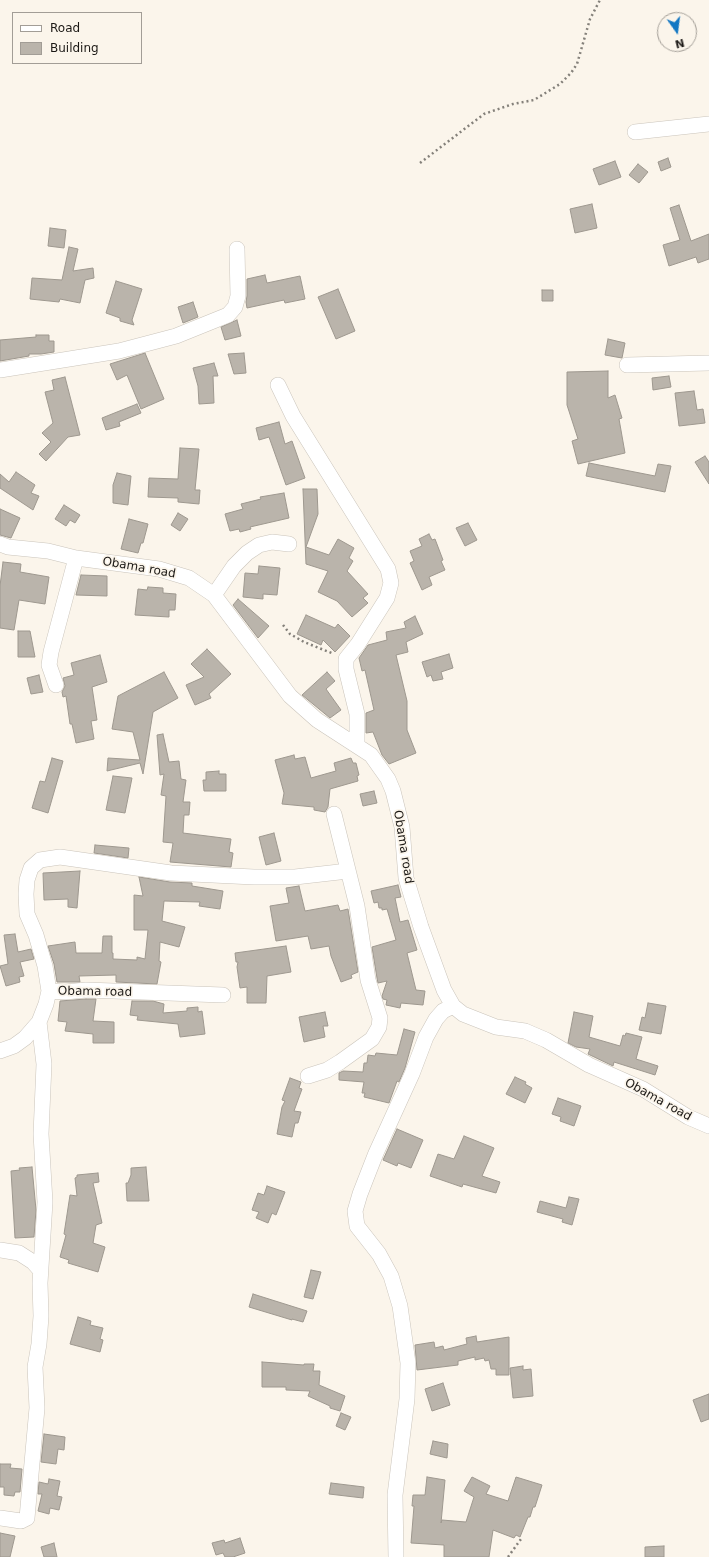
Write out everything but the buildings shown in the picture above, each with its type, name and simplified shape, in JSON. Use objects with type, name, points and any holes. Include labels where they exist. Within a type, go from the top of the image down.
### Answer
[{"type":"street","points":[[635,132],[709,124]]},
{"type":"street","points":[[0,370],[119,351],[176,336],[228,315],[235,306],[238,296],[237,249]]},
{"type":"street","points":[[626,365],[709,363]]},
{"type":"street","points":[[278,385],[293,416],[388,569],[391,583],[387,598],[358,644],[346,659],[346,669],[357,714],[357,746]]},
{"type":"street","points":[[214,595],[234,566],[247,553],[259,545],[272,542],[289,544]]},
{"type":"street","name":"Obama road","points":[[0,544],[8,547],[48,551],[76,558],[159,569],[176,573],[189,578],[214,595],[290,696],[317,720],[371,755],[388,779],[393,791],[402,827],[406,878],[421,927],[444,990],[453,1006],[463,1014],[496,1027],[525,1031],[546,1040],[589,1065],[643,1089],[688,1117],[709,1126]]},
{"type":"street","points":[[56,685],[50,665],[50,652],[76,558]]},
{"type":"street","points":[[308,1076],[327,1070],[372,1038],[379,1028],[380,1018],[368,980],[357,906],[334,814]]},
{"type":"street","points":[[49,991],[45,966],[36,935],[27,914],[27,880],[31,868],[40,860],[60,856],[171,873],[254,877],[295,877],[348,872]]},
{"type":"street","name":"Obama road","points":[[0,1051],[14,1046],[25,1038],[39,1022],[49,991],[65,992],[86,990],[223,995]]},
{"type":"street","points":[[396,1557],[395,1495],[407,1399],[408,1363],[400,1306],[391,1276],[379,1254],[357,1226],[355,1211],[376,1153],[412,1074],[426,1037],[436,1019],[444,1011],[453,1006]]},
{"type":"street","points":[[0,1518],[21,1521],[27,1518],[29,1512],[37,1408],[35,1366],[40,1330],[40,1270],[45,1202],[41,1134],[44,1064],[39,1022]]},
{"type":"street","points":[[0,1250],[19,1253],[33,1262],[40,1270]]},
{"type":"path","points":[[420,163],[484,114],[500,108],[534,100],[560,84],[571,73],[577,64],[590,19],[600,0]]},
{"type":"path","points":[[283,625],[290,634],[304,642],[346,659]]},
{"type":"path","points":[[508,1557],[522,1539]]}]
